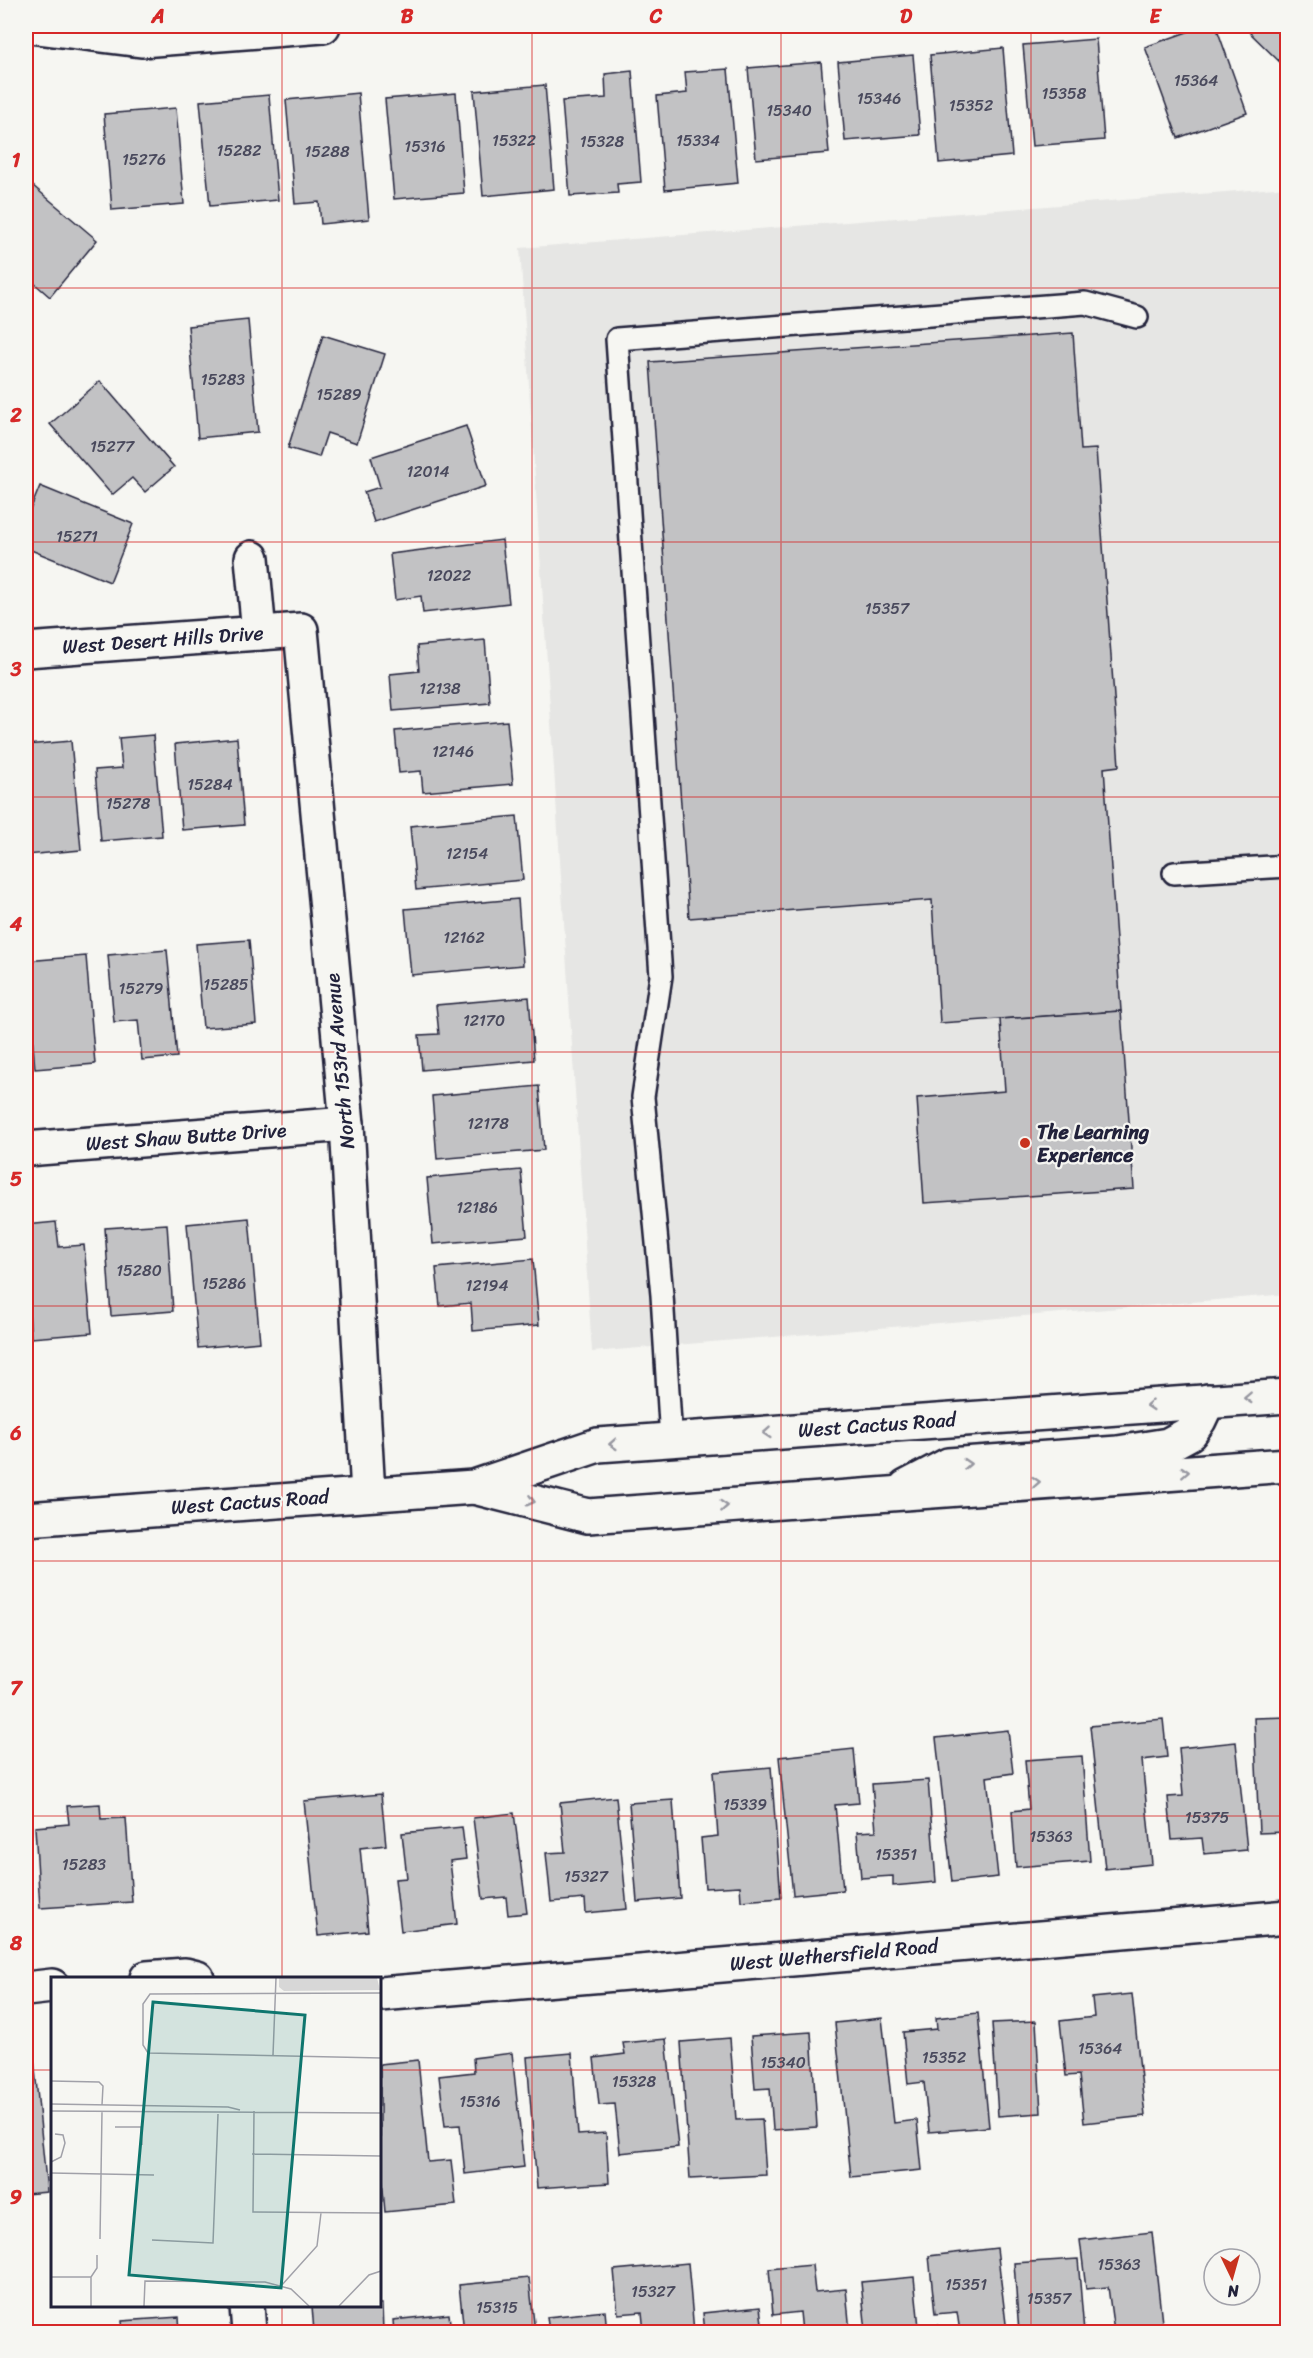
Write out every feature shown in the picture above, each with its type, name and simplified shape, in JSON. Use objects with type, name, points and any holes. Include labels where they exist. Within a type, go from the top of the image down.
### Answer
[{"type":"street","points":[[29,26],[141,40],[323,26]]},
{"type":"street","points":[[252,558],[259,633]]},
{"type":"street","name":"West Desert Hills Drive","points":[[26,650],[301,630]]},
{"type":"street","name":"North 153rd Avenue","points":[[301,630],[346,1124],[368,1494]]},
{"type":"street","name":"West Shaw Butte Drive","points":[[26,1149],[346,1124]]},
{"type":"street","name":"West Cactus Road","points":[[26,1519],[474,1487],[598,1445],[1287,1396]]},
{"type":"street","points":[[894,1493],[948,1465],[1118,1453],[1168,1445],[1190,1433],[1208,1401]]},
{"type":"street","name":"West Cactus Road","points":[[474,1487],[588,1516],[1287,1465]]},
{"type":"street","name":"West Wethersfield Road","points":[[381,1994],[1287,1917]]},
{"type":"street","points":[[160,1977],[185,1975],[193,1977]]},
{"type":"street","points":[[26,1989],[51,1986]]},
{"type":"street","points":[[247,2307],[249,2332]]},
{"type":"lane","points":[[671,1440],[662,1295],[643,1097],[661,976],[617,339],[1085,303],[1137,317]]},
{"type":"lane","points":[[1174,873],[1287,866]]},
{"type":"shaded area","points":[[1287,187],[1287,1294],[592,1352],[520,248]]},
{"type":"building","points":[[1204,26],[1216,26],[1247,113],[1178,138],[1145,47]]},
{"type":"building","points":[[1243,26],[1288,26],[1288,70]]},
{"type":"building","points":[[1096,39],[1104,140],[1032,146],[1023,45]]},
{"type":"building","points":[[1003,48],[1012,156],[939,163],[930,55]]},
{"type":"building","points":[[913,55],[920,135],[845,141],[838,62]]},
{"type":"building","points":[[821,62],[829,153],[756,159],[748,68]]},
{"type":"building","points":[[728,69],[738,183],[665,190],[657,96],[687,93],[685,72]]},
{"type":"building","points":[[632,71],[641,182],[617,184],[618,193],[570,196],[562,101],[606,98],[605,74]]},
{"type":"building","points":[[545,85],[554,189],[483,196],[474,91]]},
{"type":"building","points":[[358,93],[369,219],[321,224],[319,202],[295,204],[286,100]]},
{"type":"building","points":[[456,93],[464,193],[394,199],[385,99]]},
{"type":"building","points":[[269,95],[278,200],[210,206],[200,101]]},
{"type":"building","points":[[176,108],[184,204],[112,210],[104,114]]},
{"type":"building","points":[[26,180],[97,240],[50,297],[26,276]]},
{"type":"building","points":[[248,320],[258,432],[198,438],[188,326]]},
{"type":"building","points":[[1073,333],[1081,450],[1096,449],[1119,766],[1104,768],[1121,1011],[940,1023],[932,900],[689,918],[650,362]]},
{"type":"building","points":[[323,335],[385,354],[357,443],[327,433],[319,457],[288,448]]},
{"type":"building","points":[[100,381],[174,467],[145,492],[132,478],[112,495],[50,424]]},
{"type":"building","points":[[466,426],[486,486],[374,522],[364,492],[380,487],[371,457]]},
{"type":"building","points":[[40,486],[133,524],[110,582],[26,548],[26,520]]},
{"type":"building","points":[[502,540],[509,603],[423,613],[421,596],[395,600],[390,554]]},
{"type":"building","points":[[485,640],[490,703],[393,711],[390,674],[419,671],[417,646]]},
{"type":"building","points":[[507,721],[513,784],[423,792],[421,771],[399,773],[395,731]]},
{"type":"building","points":[[153,735],[162,836],[101,841],[95,770],[122,768],[119,738]]},
{"type":"building","points":[[237,738],[244,825],[182,830],[175,744]]},
{"type":"building","points":[[71,741],[81,850],[26,855],[26,745]]},
{"type":"building","points":[[517,816],[523,880],[416,890],[410,826]]},
{"type":"building","points":[[518,899],[523,965],[411,975],[405,909]]},
{"type":"building","points":[[249,940],[256,1024],[203,1028],[196,944]]},
{"type":"building","points":[[167,950],[177,1057],[142,1060],[138,1020],[114,1022],[108,955]]},
{"type":"building","points":[[86,956],[95,1064],[35,1069],[26,961]]},
{"type":"building","points":[[529,997],[534,1060],[422,1070],[419,1035],[439,1034],[436,1005]]},
{"type":"building","name":"The Learning Experience","points":[[1121,1011],[1134,1189],[924,1203],[917,1098],[1005,1091],[1000,1019]]},
{"type":"building","points":[[539,1086],[544,1150],[437,1159],[432,1096]]},
{"type":"building","points":[[521,1170],[527,1236],[433,1244],[427,1178]]},
{"type":"building","points":[[249,1218],[260,1342],[198,1348],[187,1224]]},
{"type":"building","points":[[56,1222],[59,1247],[84,1245],[92,1333],[31,1338],[26,1272],[26,1225]]},
{"type":"building","points":[[167,1224],[173,1311],[111,1316],[105,1228]]},
{"type":"building","points":[[533,1259],[539,1325],[473,1331],[471,1303],[440,1306],[436,1268]]},
{"type":"building","points":[[1288,1717],[1288,1832],[1259,1833],[1254,1718]]},
{"type":"building","points":[[1163,1719],[1167,1757],[1142,1760],[1152,1864],[1105,1869],[1090,1726]]},
{"type":"building","points":[[1008,1730],[1013,1773],[987,1777],[998,1877],[952,1882],[936,1738]]},
{"type":"building","points":[[1236,1742],[1247,1850],[1204,1854],[1202,1838],[1172,1840],[1168,1797],[1183,1796],[1179,1748]]},
{"type":"building","points":[[854,1749],[859,1803],[835,1805],[843,1890],[793,1895],[779,1757]]},
{"type":"building","points":[[1082,1756],[1090,1861],[1016,1867],[1012,1811],[1029,1809],[1025,1760]]},
{"type":"building","points":[[771,1767],[781,1898],[741,1901],[740,1886],[705,1888],[701,1838],[718,1836],[713,1772]]},
{"type":"building","points":[[928,1780],[936,1882],[893,1886],[893,1876],[861,1878],[857,1832],[876,1831],[872,1784]]},
{"type":"building","points":[[381,1794],[386,1845],[360,1848],[368,1931],[318,1936],[304,1801]]},
{"type":"building","points":[[616,1797],[627,1909],[586,1913],[585,1899],[551,1902],[546,1853],[565,1852],[560,1803]]},
{"type":"building","points":[[673,1800],[680,1898],[637,1902],[629,1803]]},
{"type":"building","points":[[100,1804],[101,1819],[126,1818],[132,1902],[40,1908],[35,1827],[69,1824],[67,1806]]},
{"type":"building","points":[[514,1813],[527,1913],[508,1915],[506,1897],[483,1899],[473,1818]]},
{"type":"building","points":[[462,1827],[466,1859],[450,1861],[457,1924],[401,1931],[395,1879],[407,1878],[402,1833]]},
{"type":"building","points":[[1132,1994],[1145,2116],[1084,2123],[1079,2075],[1066,2076],[1060,2021],[1094,2017],[1092,1998]]},
{"type":"building","points":[[978,2013],[989,2127],[929,2132],[924,2082],[908,2084],[903,2032],[937,2029],[936,2018]]},
{"type":"building","points":[[882,2018],[894,2123],[917,2120],[922,2170],[851,2177],[835,2023]]},
{"type":"building","points":[[1036,2021],[1041,2113],[998,2116],[992,2023]]},
{"type":"building","points":[[811,2032],[817,2127],[773,2130],[770,2088],[755,2089],[751,2036]]},
{"type":"building","points":[[730,2038],[736,2120],[762,2119],[766,2175],[690,2179],[681,2042]]},
{"type":"building","points":[[666,2039],[678,2147],[620,2153],[615,2104],[599,2105],[594,2058],[625,2054],[623,2043]]},
{"type":"building","points":[[512,2053],[524,2167],[465,2174],[460,2125],[445,2126],[439,2076],[474,2072],[473,2058]]},
{"type":"building","points":[[572,2053],[578,2135],[606,2133],[609,2183],[537,2188],[527,2057]]},
{"type":"building","points":[[34,2059],[47,2192],[26,2194],[26,2060]]},
{"type":"building","points":[[418,2060],[428,2162],[451,2160],[456,2205],[385,2212],[381,2167],[381,2064]]},
{"type":"building","points":[[1152,2232],[1163,2332],[1114,2332],[1108,2287],[1086,2289],[1080,2240]]},
{"type":"building","points":[[997,2248],[1007,2332],[960,2332],[957,2312],[935,2314],[929,2256]]},
{"type":"building","points":[[1078,2259],[1084,2332],[1019,2332],[1014,2263]]},
{"type":"building","points":[[688,2263],[694,2332],[644,2332],[642,2312],[618,2314],[614,2270]]},
{"type":"building","points":[[812,2265],[815,2292],[846,2289],[850,2332],[802,2332],[800,2312],[773,2315],[769,2269]]},
{"type":"building","points":[[914,2277],[919,2327],[937,2325],[937,2332],[866,2332],[861,2282]]},
{"type":"building","points":[[529,2278],[535,2332],[483,2332],[483,2329],[464,2332],[459,2285]]},
{"type":"building","points":[[381,2304],[383,2332],[314,2332],[312,2307],[381,2307]]},
{"type":"building","points":[[760,2307],[763,2332],[705,2332],[703,2313]]},
{"type":"building","points":[[605,2311],[607,2332],[549,2332],[547,2317]]},
{"type":"building","points":[[449,2314],[451,2332],[394,2332],[393,2320]]},
{"type":"building","points":[[179,2317],[180,2332],[123,2332],[122,2321]]},
{"type":"place","name":"The Learning Experience","points":[[1025,1143]]}]
